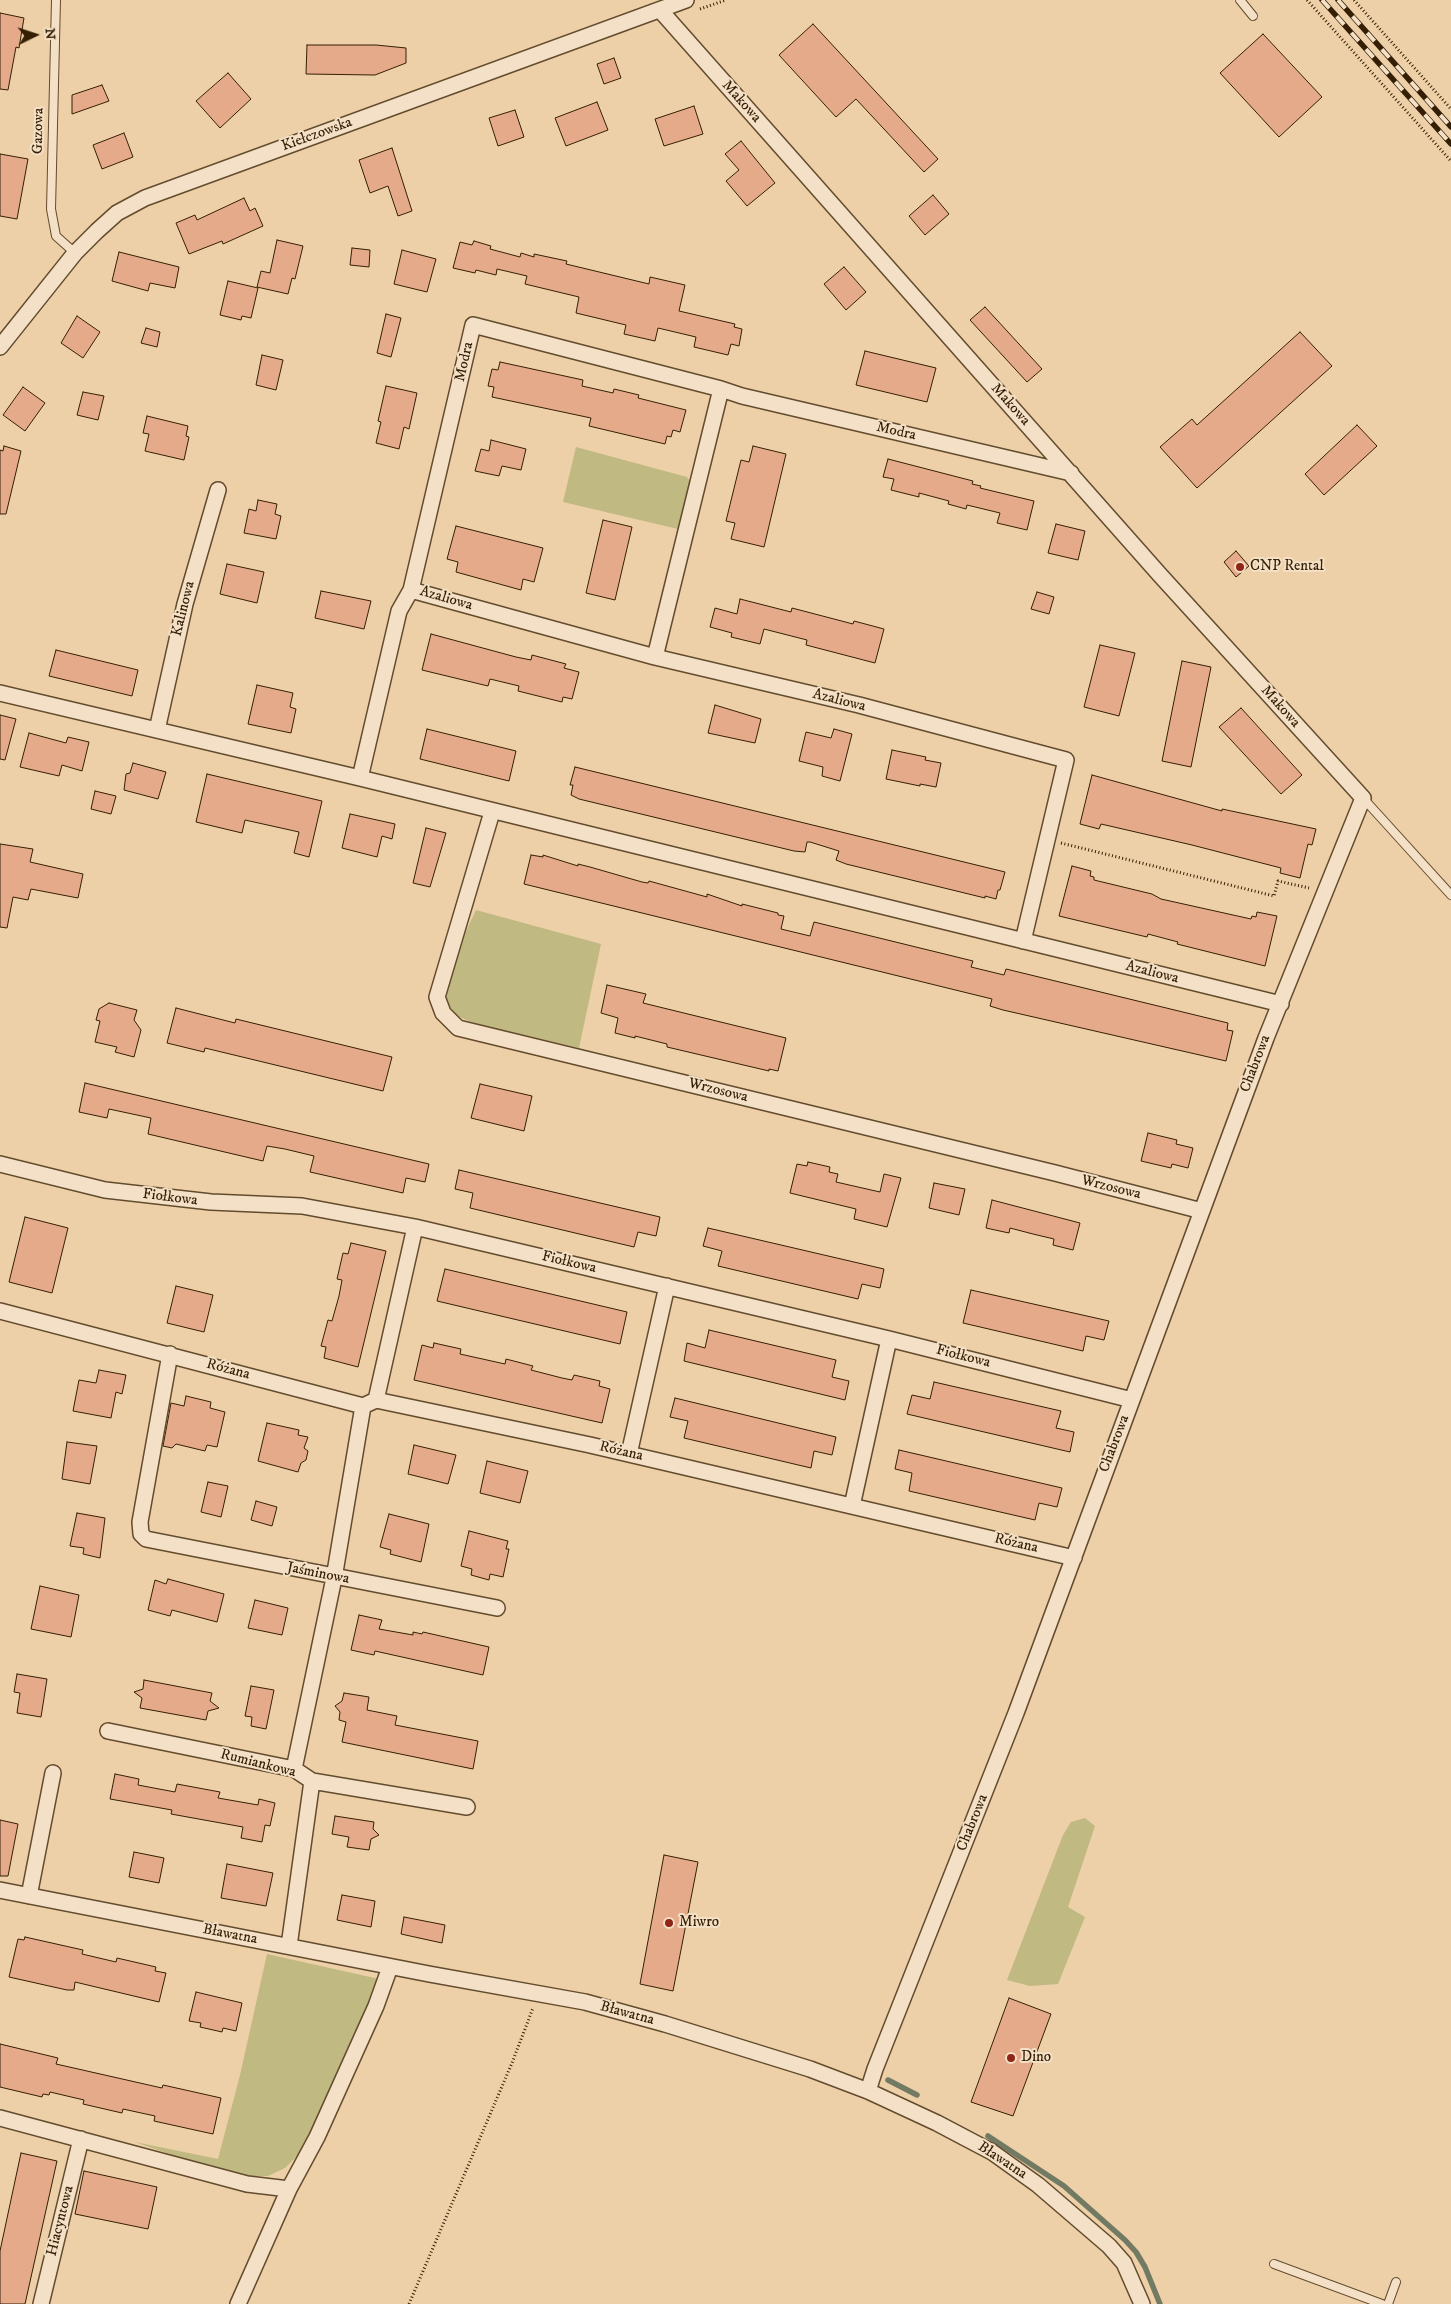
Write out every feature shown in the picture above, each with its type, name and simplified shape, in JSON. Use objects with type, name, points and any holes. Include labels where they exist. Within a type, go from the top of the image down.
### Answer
[{"type":"street","name":"Kiełczowska","points":[[0,347],[75,253],[106,221],[145,198],[664,15],[686,0]]},
{"type":"street","name":"Makowa","points":[[664,15],[1160,575],[1364,798]]},
{"type":"street","name":"Modra","points":[[411,590],[473,325],[721,388],[742,396],[1071,473]]},
{"type":"street","points":[[656,658],[721,388]]},
{"type":"street","name":"Kalinowa","points":[[158,730],[184,604],[218,490]]},
{"type":"street","name":"Azaliowa","points":[[1023,941],[1066,760],[859,705],[656,658],[411,590],[399,611],[360,778],[492,812],[1280,1004]]},
{"type":"street","points":[[0,693],[360,778]]},
{"type":"street","name":"Chabrowa","points":[[868,2091],[875,2069],[1016,1713],[1266,1038],[1364,798]]},
{"type":"street","name":"Wrzosowa","points":[[492,812],[437,997],[443,1013],[458,1028],[1202,1211]]},
{"type":"street","name":"Fiołkowa","points":[[0,1164],[105,1190],[211,1202],[302,1206],[415,1227],[889,1339],[1132,1400]]},
{"type":"street","points":[[294,1769],[370,1403],[415,1227]]},
{"type":"street","points":[[629,1454],[667,1286]]},
{"type":"street","name":"Różana","points":[[0,1311],[370,1403],[629,1454],[1074,1558]]},
{"type":"street","points":[[852,1506],[889,1339]]},
{"type":"street","name":"Jaśminowa","points":[[170,1354],[140,1522],[141,1534],[146,1539],[334,1578],[497,1608]]},
{"type":"street","name":"Rumiankowa","points":[[108,1731],[294,1769],[312,1780],[467,1807]]},
{"type":"street","points":[[30,1896],[53,1773]]},
{"type":"street","points":[[289,1946],[312,1780]]},
{"type":"street","name":"Bławatna","points":[[0,1890],[390,1967],[585,2002],[763,2054],[868,2091],[937,2123],[992,2152],[1038,2185],[1109,2246],[1124,2264],[1142,2304]]},
{"type":"street","points":[[238,2304],[289,2189],[321,2129],[376,2006],[390,1967]]},
{"type":"street","points":[[0,2118],[81,2138],[247,2184],[289,2189]]},
{"type":"street","name":"Hiacyntowa","points":[[41,2304],[81,2138]]},
{"type":"lane","name":"Gazowa","points":[[56,0],[50,209],[56,236],[75,253]]},
{"type":"lane","points":[[1240,0],[1253,16]]},
{"type":"lane","points":[[1364,798],[1451,895]]},
{"type":"lane","points":[[1274,2264],[1382,2304]]},
{"type":"lane","points":[[1388,2304],[1396,2282]]},
{"type":"path","points":[[664,15],[726,0]]},
{"type":"path","points":[[1307,0],[1451,161]]},
{"type":"path","points":[[1354,0],[1451,109]]},
{"type":"path","points":[[1046,840],[1274,896],[1278,881],[1305,887]]},
{"type":"path","points":[[409,2304],[512,2063],[538,1993]]},
{"type":"shaded area","points":[[576,447],[687,477],[690,481],[678,529],[563,502]]},
{"type":"shaded area","points":[[476,910],[601,944],[579,1048],[476,1024],[455,1015],[443,997],[452,961]]},
{"type":"shaded area","points":[[1085,1818],[1095,1826],[1068,1907],[1085,1917],[1058,1984],[1030,1986],[1007,1980],[1063,1835],[1071,1822]]},
{"type":"shaded area","points":[[267,1954],[379,1979],[304,2149],[285,2168],[268,2176],[232,2176],[135,2142],[218,2159],[240,2075]]},
{"type":"building","points":[[0,13],[24,18],[19,48],[16,47],[8,90],[0,89]]},
{"type":"building","points":[[813,24],[938,159],[924,172],[856,99],[836,117],[779,55]]},
{"type":"building","points":[[1263,34],[1322,97],[1279,137],[1220,73]]},
{"type":"building","points":[[307,45],[376,45],[406,48],[406,63],[375,75],[306,74]]},
{"type":"building","points":[[614,58],[621,78],[604,84],[597,64]]},
{"type":"building","points":[[228,73],[251,99],[220,128],[196,101]]},
{"type":"building","points":[[102,85],[109,101],[72,114],[72,95]]},
{"type":"building","points":[[597,102],[608,130],[566,146],[555,118]]},
{"type":"building","points":[[694,106],[703,134],[664,146],[655,119]]},
{"type":"building","points":[[515,110],[524,137],[498,146],[489,118]]},
{"type":"building","points":[[124,133],[133,157],[102,169],[93,145]]},
{"type":"building","points":[[741,141],[775,183],[747,206],[726,181],[739,170],[725,154]]},
{"type":"building","points":[[392,148],[412,211],[398,216],[388,186],[370,193],[359,160]]},
{"type":"building","points":[[0,154],[28,159],[17,219],[0,216]]},
{"type":"building","points":[[933,195],[949,214],[925,235],[909,216]]},
{"type":"building","points":[[244,198],[250,211],[255,208],[263,226],[223,244],[222,241],[189,254],[176,223],[195,215],[197,220]]},
{"type":"building","points":[[277,240],[303,246],[295,279],[292,278],[288,294],[257,287],[261,271],[270,273]]},
{"type":"building","points":[[474,241],[491,246],[490,249],[520,257],[521,253],[534,257],[534,254],[567,261],[566,264],[649,284],[650,277],[685,285],[679,311],[735,324],[734,327],[742,329],[739,346],[731,344],[728,355],[694,347],[696,337],[658,328],[655,341],[624,334],[626,325],[576,313],[579,297],[525,284],[527,276],[497,269],[496,275],[476,270],[475,273],[453,268],[460,242],[472,245]]},
{"type":"building","points":[[352,248],[370,250],[369,267],[350,265]]},
{"type":"building","points":[[402,250],[436,259],[427,292],[394,284]]},
{"type":"building","points":[[119,252],[179,267],[175,288],[150,283],[148,291],[112,281]]},
{"type":"building","points":[[844,267],[866,292],[846,310],[824,284]]},
{"type":"building","points":[[228,281],[258,288],[251,318],[242,316],[241,320],[220,315]]},
{"type":"building","points":[[985,307],[1042,369],[1027,382],[970,320]]},
{"type":"building","points":[[386,314],[401,318],[391,357],[377,353]]},
{"type":"building","points":[[77,316],[100,332],[83,358],[61,343]]},
{"type":"building","points":[[146,328],[160,332],[157,347],[141,343]]},
{"type":"building","points":[[1300,332],[1332,366],[1197,488],[1160,447],[1192,419],[1197,425]]},
{"type":"building","points":[[865,351],[936,368],[927,402],[856,385]]},
{"type":"building","points":[[262,355],[283,360],[276,390],[256,385]]},
{"type":"building","points":[[500,362],[583,380],[582,386],[613,393],[614,389],[639,395],[638,398],[686,410],[680,432],[673,430],[671,437],[667,436],[665,444],[589,426],[591,418],[492,397],[494,387],[488,386],[492,369],[498,370]]},
{"type":"building","points":[[386,386],[417,393],[409,429],[404,427],[399,449],[376,443],[381,422],[378,421]]},
{"type":"building","points":[[23,387],[45,403],[25,431],[3,415]]},
{"type":"building","points":[[83,392],[104,396],[98,420],[77,415]]},
{"type":"building","points":[[147,416],[188,426],[186,436],[189,437],[184,460],[145,451],[149,434],[143,433]]},
{"type":"building","points":[[1357,425],[1377,446],[1324,495],[1305,474]]},
{"type":"building","points":[[491,440],[526,449],[521,470],[502,466],[499,476],[475,471],[481,449],[489,451]]},
{"type":"building","points":[[4,446],[21,451],[6,514],[0,514],[0,450],[3,451]]},
{"type":"building","points":[[753,446],[786,454],[764,547],[731,539],[735,523],[726,521],[741,460],[749,462]]},
{"type":"building","points":[[888,459],[973,481],[972,484],[981,486],[980,488],[1034,501],[1027,530],[997,523],[1000,513],[967,505],[966,509],[948,504],[949,501],[919,493],[919,497],[891,490],[894,479],[883,477]]},
{"type":"building","points":[[258,500],[277,504],[275,514],[281,516],[276,539],[244,533],[249,509],[256,511]]},
{"type":"building","points":[[603,520],[632,527],[615,600],[586,593]]},
{"type":"building","points":[[1056,524],[1085,531],[1078,560],[1048,553]]},
{"type":"building","points":[[456,526],[543,548],[534,582],[523,579],[521,590],[456,572],[458,562],[447,559]]},
{"type":"building","points":[[1236,551],[1249,566],[1236,577],[1224,562]]},
{"type":"building","points":[[227,564],[264,572],[257,603],[220,594]]},
{"type":"building","points":[[321,591],[371,601],[364,629],[315,618]]},
{"type":"building","points":[[1037,592],[1054,597],[1049,614],[1031,609]]},
{"type":"building","points":[[740,599],[791,612],[792,608],[853,624],[854,621],[884,629],[875,663],[806,645],[807,640],[764,629],[760,644],[731,637],[732,633],[710,627],[715,608],[737,614]]},
{"type":"building","points":[[431,634],[516,657],[531,660],[532,655],[566,664],[564,668],[579,672],[572,699],[563,697],[562,702],[518,691],[519,686],[490,679],[488,686],[422,670]]},
{"type":"building","points":[[1100,645],[1135,653],[1119,716],[1084,707]]},
{"type":"building","points":[[56,650],[138,670],[132,696],[49,676]]},
{"type":"building","points":[[1182,661],[1211,667],[1191,767],[1162,761]]},
{"type":"building","points":[[257,685],[293,693],[290,707],[296,709],[291,733],[248,724]]},
{"type":"building","points":[[715,705],[761,719],[755,743],[708,733]]},
{"type":"building","points":[[1241,708],[1302,775],[1281,794],[1219,727]]},
{"type":"building","points":[[0,715],[16,719],[5,760],[0,759]]},
{"type":"building","points":[[427,729],[516,751],[509,781],[420,759]]},
{"type":"building","points":[[834,729],[852,734],[840,781],[822,776],[823,767],[799,761],[806,732],[831,738]]},
{"type":"building","points":[[29,733],[66,743],[68,737],[89,742],[82,771],[62,765],[59,776],[20,767]]},
{"type":"building","points":[[892,750],[926,757],[925,760],[941,763],[936,787],[920,784],[920,786],[886,779]]},
{"type":"building","points":[[133,763],[166,772],[158,799],[124,790],[126,774],[130,773]]},
{"type":"building","points":[[575,767],[1005,872],[996,899],[985,896],[985,898],[846,864],[836,860],[839,851],[810,842],[807,842],[805,852],[794,851],[579,799],[571,795],[573,785],[570,785]]},
{"type":"building","points":[[207,774],[322,801],[309,857],[294,853],[299,832],[245,820],[242,833],[196,822]]},
{"type":"building","points":[[1092,775],[1222,811],[1222,809],[1316,829],[1312,845],[1308,844],[1300,878],[1280,873],[1281,868],[1192,845],[1101,824],[1099,829],[1080,824]]},
{"type":"building","points":[[95,791],[116,796],[111,814],[91,809]]},
{"type":"building","points":[[350,814],[395,824],[392,839],[382,836],[377,857],[342,848]]},
{"type":"building","points":[[426,828],[446,833],[430,887],[413,883]]},
{"type":"building","points":[[0,844],[33,849],[30,862],[83,874],[78,898],[31,889],[28,900],[13,897],[7,928],[0,927]]},
{"type":"building","points":[[531,855],[543,857],[543,855],[642,882],[648,883],[649,881],[707,897],[707,894],[742,906],[742,904],[778,913],[778,915],[784,916],[781,929],[810,936],[814,922],[973,961],[971,967],[1004,975],[1006,969],[1228,1023],[1227,1030],[1233,1031],[1226,1061],[1003,1010],[990,1006],[992,999],[524,884]]},
{"type":"building","points":[[1072,866],[1091,871],[1090,876],[1094,877],[1094,880],[1152,894],[1161,899],[1251,919],[1252,916],[1256,917],[1257,912],[1277,916],[1265,966],[1177,944],[1178,942],[1148,934],[1147,937],[1059,916]]},
{"type":"building","points":[[607,985],[646,994],[643,1003],[786,1038],[778,1071],[769,1069],[769,1071],[667,1047],[667,1044],[635,1036],[635,1038],[615,1033],[618,1018],[601,1013]]},
{"type":"building","points":[[109,1003],[137,1010],[134,1020],[141,1030],[134,1057],[115,1052],[117,1047],[95,1042],[100,1021],[96,1020],[99,1009]]},
{"type":"building","points":[[176,1008],[235,1023],[236,1019],[392,1057],[383,1091],[205,1048],[204,1052],[167,1043]]},
{"type":"building","points":[[85,1083],[429,1164],[425,1182],[406,1178],[403,1193],[310,1172],[314,1156],[285,1149],[267,1146],[263,1161],[148,1134],[151,1118],[109,1109],[107,1118],[79,1112]]},
{"type":"building","points":[[480,1084],[532,1096],[524,1131],[471,1118]]},
{"type":"building","points":[[1148,1133],[1177,1140],[1176,1144],[1193,1148],[1188,1168],[1172,1164],[1171,1168],[1141,1161]]},
{"type":"building","points":[[808,1162],[830,1167],[829,1172],[838,1174],[836,1182],[880,1192],[884,1174],[901,1178],[887,1227],[854,1219],[856,1209],[790,1193],[797,1164],[807,1166]]},
{"type":"building","points":[[459,1170],[660,1217],[656,1236],[638,1232],[634,1247],[470,1208],[473,1193],[455,1189]]},
{"type":"building","points":[[934,1183],[965,1189],[959,1215],[929,1208]]},
{"type":"building","points":[[992,1200],[1080,1223],[1073,1250],[1053,1245],[1054,1239],[1010,1228],[1009,1233],[986,1228]]},
{"type":"building","points":[[25,1217],[68,1228],[52,1293],[9,1282]]},
{"type":"building","points":[[708,1228],[884,1269],[880,1288],[862,1284],[858,1299],[718,1266],[722,1251],[703,1246]]},
{"type":"building","points":[[351,1243],[386,1251],[358,1367],[324,1358],[326,1347],[321,1346],[328,1320],[332,1321],[339,1296],[342,1280],[337,1279],[343,1253],[348,1254]]},
{"type":"building","points":[[445,1269],[627,1312],[620,1344],[437,1301]]},
{"type":"building","points":[[176,1286],[213,1295],[204,1332],[167,1323]]},
{"type":"building","points":[[971,1290],[1109,1321],[1104,1340],[1086,1336],[1083,1351],[963,1323]]},
{"type":"building","points":[[709,1330],[836,1360],[832,1377],[849,1381],[845,1400],[684,1361],[687,1343],[705,1348]]},
{"type":"building","points":[[434,1343],[461,1349],[460,1354],[505,1364],[506,1359],[533,1366],[531,1370],[562,1378],[572,1380],[574,1375],[600,1381],[599,1386],[610,1389],[602,1423],[414,1380],[422,1345],[433,1348]]},
{"type":"building","points":[[99,1370],[126,1375],[122,1394],[116,1392],[111,1418],[73,1411],[79,1380],[96,1383]]},
{"type":"building","points":[[934,1382],[1061,1411],[1056,1428],[1074,1432],[1070,1452],[907,1414],[912,1395],[930,1399]]},
{"type":"building","points":[[186,1396],[211,1402],[210,1408],[225,1412],[217,1447],[207,1445],[205,1451],[176,1444],[172,1448],[163,1446],[171,1403],[184,1406]]},
{"type":"building","points":[[675,1398],[836,1437],[832,1455],[814,1451],[811,1468],[684,1438],[688,1421],[670,1417]]},
{"type":"building","points":[[267,1423],[299,1430],[298,1435],[308,1437],[304,1448],[308,1451],[306,1460],[301,1463],[298,1472],[258,1461]]},
{"type":"building","points":[[67,1442],[97,1446],[90,1484],[62,1479]]},
{"type":"building","points":[[414,1445],[456,1455],[448,1484],[408,1474]]},
{"type":"building","points":[[899,1450],[1062,1488],[1057,1507],[1039,1503],[1035,1520],[909,1491],[912,1473],[895,1469]]},
{"type":"building","points":[[487,1461],[528,1471],[520,1503],[480,1493]]},
{"type":"building","points":[[208,1482],[228,1486],[221,1517],[201,1512]]},
{"type":"building","points":[[256,1501],[277,1507],[272,1526],[251,1520]]},
{"type":"building","points":[[77,1513],[105,1518],[100,1558],[83,1554],[84,1548],[70,1546]]},
{"type":"building","points":[[389,1514],[429,1524],[421,1562],[390,1554],[391,1550],[380,1547]]},
{"type":"building","points":[[469,1531],[508,1541],[506,1549],[509,1549],[503,1577],[490,1574],[489,1580],[471,1575],[472,1569],[461,1566]]},
{"type":"building","points":[[168,1579],[224,1594],[217,1622],[172,1610],[170,1616],[148,1610],[155,1580],[166,1584]]},
{"type":"building","points":[[40,1586],[79,1595],[71,1637],[31,1629]]},
{"type":"building","points":[[255,1600],[288,1608],[282,1635],[248,1628]]},
{"type":"building","points":[[359,1615],[382,1620],[379,1629],[413,1635],[413,1632],[422,1634],[423,1632],[489,1647],[483,1675],[375,1651],[374,1655],[351,1650]]},
{"type":"building","points":[[17,1674],[47,1679],[41,1717],[17,1713],[20,1693],[14,1692]]},
{"type":"building","points":[[144,1680],[212,1693],[210,1701],[219,1708],[208,1711],[206,1720],[140,1708],[142,1698],[134,1692],[143,1689]]},
{"type":"building","points":[[251,1686],[274,1690],[266,1729],[251,1726],[252,1717],[245,1716]]},
{"type":"building","points":[[344,1693],[369,1697],[367,1710],[397,1716],[395,1725],[478,1741],[473,1769],[342,1742],[346,1722],[339,1720],[340,1712],[335,1706],[342,1701]]},
{"type":"building","points":[[115,1774],[139,1779],[138,1785],[175,1792],[177,1784],[220,1792],[218,1798],[258,1805],[259,1799],[275,1803],[270,1826],[265,1825],[262,1842],[241,1838],[243,1827],[171,1814],[172,1810],[110,1799]]},
{"type":"building","points":[[335,1816],[374,1822],[373,1829],[379,1835],[371,1839],[369,1850],[347,1847],[349,1837],[332,1834]]},
{"type":"building","points":[[0,1820],[18,1824],[8,1876],[0,1876]]},
{"type":"building","points":[[134,1852],[164,1858],[159,1883],[129,1877]]},
{"type":"building","name":"Miwro","points":[[664,1855],[698,1862],[673,1991],[640,1984]]},
{"type":"building","points":[[227,1864],[273,1873],[266,1906],[221,1898]]},
{"type":"building","points":[[342,1895],[375,1901],[371,1927],[337,1920]]},
{"type":"building","points":[[404,1917],[445,1925],[442,1943],[401,1934]]},
{"type":"building","points":[[25,1937],[83,1950],[82,1954],[116,1962],[117,1958],[156,1967],[155,1971],[166,1973],[159,2002],[75,1982],[74,1990],[67,1990],[9,1977],[18,1939],[24,1940]]},
{"type":"building","points":[[196,1992],[242,2003],[236,2031],[223,2028],[222,2032],[200,2027],[201,2023],[189,2021]]},
{"type":"building","name":"Dino","points":[[1009,1998],[1051,2014],[1013,2116],[971,2102]]},
{"type":"building","points":[[0,2044],[58,2058],[56,2064],[162,2088],[163,2085],[221,2098],[213,2134],[154,2121],[155,2116],[123,2109],[122,2113],[83,2104],[84,2100],[50,2092],[49,2095],[43,2094],[42,2097],[0,2087]]},
{"type":"building","points":[[21,2153],[57,2161],[25,2304],[0,2304],[0,2251]]},
{"type":"building","points":[[84,2171],[157,2187],[148,2229],[75,2214]]},
{"type":"waterway","points":[[888,2080],[917,2095]]},
{"type":"waterway","points":[[988,2136],[1064,2186],[1125,2240],[1136,2252],[1145,2267],[1160,2304]]},
{"type":"railway","points":[[1322,0],[1451,144]]},
{"type":"railway","points":[[1338,0],[1451,127]]},
{"type":"place","name":"CNP Rental","points":[[1240,567]]},
{"type":"place","name":"Miwro","points":[[669,1923]]},
{"type":"place","name":"Dino","points":[[1011,2058]]}]
